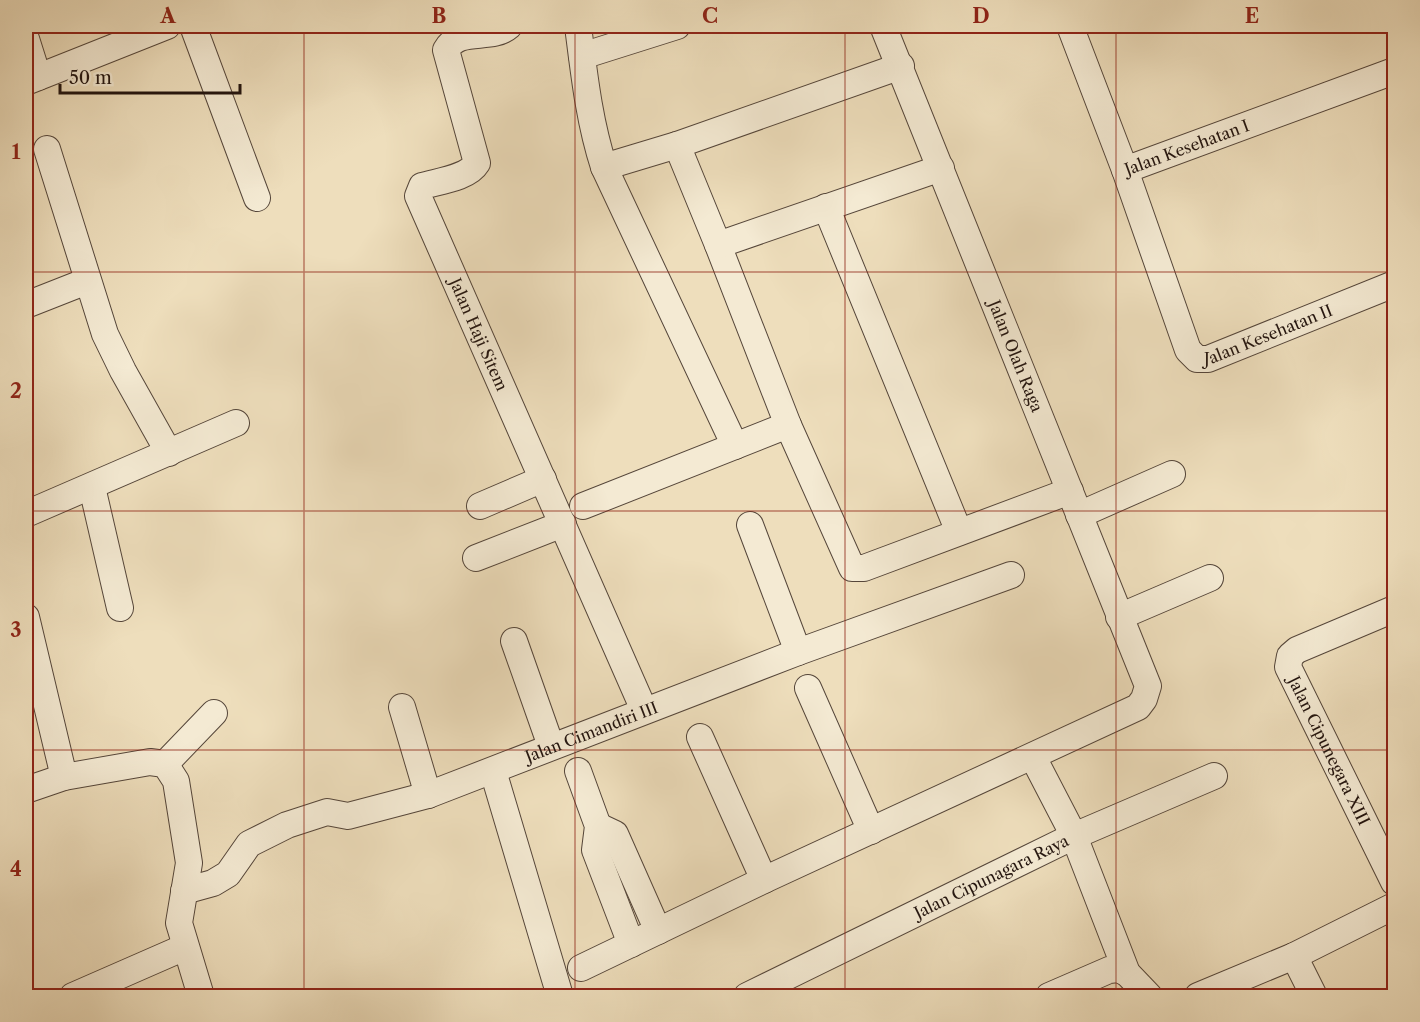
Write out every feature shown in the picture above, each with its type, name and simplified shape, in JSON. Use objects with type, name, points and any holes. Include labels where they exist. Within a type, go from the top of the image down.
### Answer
[{"type":"street","points":[[26,39],[32,80],[166,26]]},
{"type":"street","points":[[193,26],[257,198]]},
{"type":"street","name":"Jalan Haji Sitem","points":[[510,26],[500,32],[458,38],[450,42],[446,50],[477,163],[467,172],[422,186],[418,196],[644,710]]},
{"type":"street","points":[[578,26],[583,75],[597,145],[604,167],[735,446]]},
{"type":"street","points":[[582,56],[636,32],[677,26]]},
{"type":"street","name":"Jalan Olah Raga","points":[[883,26],[1148,686],[1144,699],[1138,707],[1033,757]]},
{"type":"street","name":"Jalan Kesehatan I","points":[[1070,26],[1125,170],[1395,71]]},
{"type":"street","points":[[604,167],[677,145],[901,66]]},
{"type":"street","points":[[677,145],[788,424],[852,568],[864,568],[1070,491]]},
{"type":"street","points":[[47,149],[105,334],[168,453]]},
{"type":"street","points":[[718,244],[941,168]]},
{"type":"street","name":"Jalan Kesehatan II","points":[[1125,170],[1188,350],[1197,359],[1208,359],[1395,284]]},
{"type":"street","points":[[826,207],[959,532]]},
{"type":"street","points":[[26,305],[87,281]]},
{"type":"street","points":[[26,514],[236,423]]},
{"type":"street","points":[[583,507],[788,424]]},
{"type":"street","points":[[1079,515],[1172,474]]},
{"type":"street","points":[[480,506],[543,479]]},
{"type":"street","points":[[92,487],[120,608]]},
{"type":"street","points":[[476,558],[563,524]]},
{"type":"street","points":[[750,525],[798,652]]},
{"type":"street","name":"Jalan Cimandiri III","points":[[184,891],[213,883],[228,873],[249,844],[287,825],[327,812],[348,816],[428,795],[644,710],[1011,575]]},
{"type":"street","points":[[1119,617],[1210,578]]},
{"type":"street","name":"Jalan Cipunegara XIII","points":[[1395,609],[1297,650],[1290,656],[1288,667],[1395,882]]},
{"type":"street","points":[[26,616],[29,646],[63,777]]},
{"type":"street","points":[[514,641],[551,746]]},
{"type":"street","points":[[808,687],[871,831]]},
{"type":"street","points":[[402,707],[428,795]]},
{"type":"street","points":[[165,764],[214,713]]},
{"type":"street","points":[[700,737],[764,880]]},
{"type":"street","points":[[580,968],[764,880],[1033,757],[1074,836],[1214,776]]},
{"type":"street","points":[[26,790],[63,777],[150,762],[165,764],[176,781],[189,863],[179,923],[201,996]]},
{"type":"street","points":[[493,771],[560,996]]},
{"type":"street","points":[[578,771],[598,826],[595,850],[631,944]]},
{"type":"street","points":[[598,826],[615,834],[658,931]]},
{"type":"street","name":"Jalan Cipunagara Raya","points":[[747,996],[778,990],[1074,836],[1127,974],[1149,996]]},
{"type":"street","points":[[1203,996],[1294,956],[1395,906]]},
{"type":"street","points":[[73,996],[185,947]]},
{"type":"street","points":[[1294,956],[1314,996]]},
{"type":"street","points":[[1050,996],[1109,970],[1118,969],[1127,974]]}]
